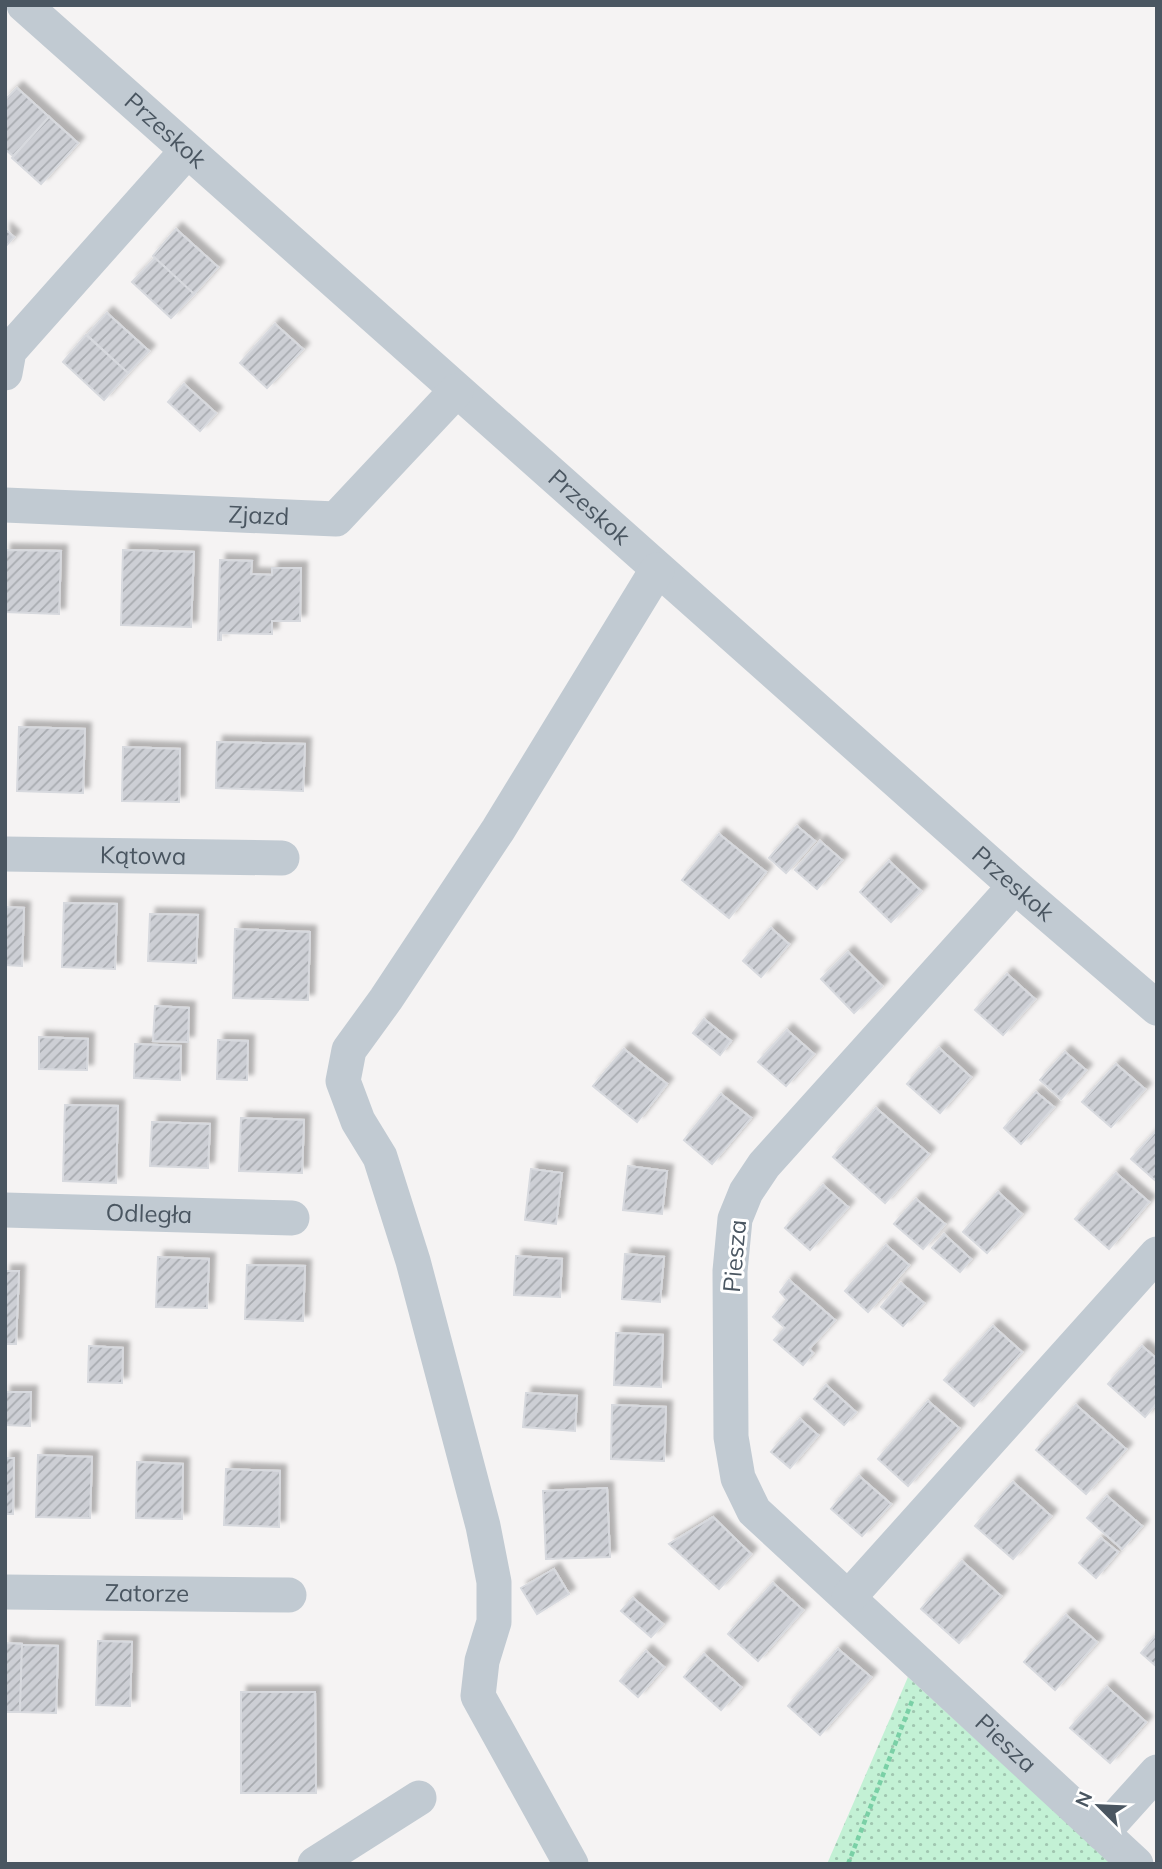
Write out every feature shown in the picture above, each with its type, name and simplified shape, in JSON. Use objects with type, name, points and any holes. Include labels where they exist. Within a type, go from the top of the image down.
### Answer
[{"type":"street","name":"Przeskok","points":[[24,5],[657,570],[1157,1009]]},
{"type":"street","points":[[5,373],[9,351],[187,151]]},
{"type":"street","name":"Zjazd","points":[[5,505],[336,519],[456,391]]},
{"type":"street","points":[[571,1864],[478,1696],[482,1661],[494,1622],[494,1582],[483,1526],[412,1261],[380,1157],[358,1121],[343,1081],[349,1050],[498,830],[657,570]]},
{"type":"street","name":"Kątowa","points":[[5,854],[282,858]]},
{"type":"street","name":"Piesza","points":[[1015,886],[764,1165],[746,1192],[735,1219],[730,1271],[731,1437],[738,1478],[754,1511],[1136,1864]]},
{"type":"street","name":"Odległa","points":[[5,1210],[292,1218]]},
{"type":"street","points":[[849,1597],[1157,1254]]},
{"type":"street","name":"Zatorze","points":[[5,1592],[289,1595]]},
{"type":"street","points":[[1102,1833],[1157,1772]]},
{"type":"street","points":[[315,1864],[419,1798]]},
{"type":"path","points":[[848,1864],[925,1668]]},
{"type":"green space","points":[[908,1677],[1112,1864],[827,1864]]},
{"type":"building","points":[[17,88],[49,117],[13,156],[5,149],[5,100]]},
{"type":"building","points":[[49,117],[78,143],[41,184],[12,158]]},
{"type":"building","points":[[5,229],[14,237],[5,247]]},
{"type":"building","points":[[176,229],[218,267],[194,294],[153,256]]},
{"type":"building","points":[[155,258],[194,294],[171,318],[132,282]]},
{"type":"building","points":[[107,313],[149,351],[128,373],[87,335]]},
{"type":"building","points":[[275,324],[303,349],[267,388],[240,363]]},
{"type":"building","points":[[86,335],[128,373],[104,400],[63,362]]},
{"type":"building","points":[[184,384],[216,413],[200,431],[168,402]]},
{"type":"building","points":[[5,550],[61,551],[59,614],[5,612]]},
{"type":"building","points":[[123,550],[194,552],[191,627],[121,625]]},
{"type":"building","points":[[220,560],[252,561],[251,574],[272,575],[272,568],[301,568],[300,621],[272,621],[272,634],[221,633],[221,640],[218,640]]},
{"type":"building","points":[[19,727],[85,729],[83,793],[17,791]]},
{"type":"building","points":[[217,742],[305,744],[303,791],[216,788]]},
{"type":"building","points":[[123,747],[180,749],[179,802],[122,801]]},
{"type":"building","points":[[797,826],[815,841],[786,873],[769,858]]},
{"type":"building","points":[[719,834],[766,872],[729,918],[682,880]]},
{"type":"building","points":[[820,841],[842,860],[817,889],[795,870]]},
{"type":"building","points":[[889,861],[921,891],[891,922],[860,892]]},
{"type":"building","points":[[64,903],[117,904],[115,969],[62,967]]},
{"type":"building","points":[[5,907],[24,908],[22,966],[5,965]]},
{"type":"building","points":[[150,914],[198,915],[196,963],[148,961]]},
{"type":"building","points":[[771,928],[789,944],[761,977],[743,961]]},
{"type":"building","points":[[235,929],[310,932],[308,1000],[233,998]]},
{"type":"building","points":[[848,952],[882,986],[854,1013],[821,979]]},
{"type":"building","points":[[1007,974],[1035,999],[1003,1035],[975,1010]]},
{"type":"building","points":[[155,1006],[189,1008],[188,1042],[153,1041]]},
{"type":"building","points":[[704,1019],[731,1041],[720,1055],[693,1033]]},
{"type":"building","points":[[787,1030],[814,1054],[786,1086],[758,1062]]},
{"type":"building","points":[[39,1037],[88,1039],[87,1070],[39,1069]]},
{"type":"building","points":[[218,1040],[248,1041],[247,1080],[217,1079]]},
{"type":"building","points":[[135,1044],[181,1046],[180,1080],[134,1078]]},
{"type":"building","points":[[939,1048],[971,1077],[940,1113],[907,1084]]},
{"type":"building","points":[[624,1049],[667,1084],[637,1122],[593,1086]]},
{"type":"building","points":[[1065,1052],[1086,1070],[1061,1099],[1040,1080]]},
{"type":"building","points":[[1116,1064],[1145,1089],[1111,1127],[1082,1102]]},
{"type":"building","points":[[1036,1092],[1054,1107],[1021,1144],[1004,1128]]},
{"type":"building","points":[[721,1094],[751,1118],[712,1164],[684,1140]]},
{"type":"building","points":[[65,1105],[118,1106],[116,1183],[63,1181]]},
{"type":"building","points":[[876,1108],[929,1154],[885,1203],[833,1157]]},
{"type":"building","points":[[241,1118],[304,1120],[302,1173],[239,1171]]},
{"type":"building","points":[[152,1122],[210,1124],[208,1168],[150,1166]]},
{"type":"building","points":[[1157,1130],[1157,1182],[1131,1159]]},
{"type":"building","points":[[628,1166],[667,1171],[662,1214],[623,1210]]},
{"type":"building","points":[[531,1169],[562,1173],[556,1224],[525,1220]]},
{"type":"building","points":[[1116,1173],[1149,1202],[1109,1249],[1075,1219]]},
{"type":"building","points":[[823,1185],[848,1207],[810,1250],[785,1228]]},
{"type":"building","points":[[998,1192],[1022,1214],[987,1253],[963,1232]]},
{"type":"building","points":[[916,1199],[945,1224],[923,1249],[894,1224]]},
{"type":"building","points":[[944,1234],[971,1259],[960,1272],[932,1248]]},
{"type":"building","points":[[886,1245],[909,1265],[868,1312],[845,1291]]},
{"type":"building","points":[[625,1254],[664,1257],[660,1302],[622,1299]]},
{"type":"building","points":[[516,1256],[562,1259],[560,1297],[514,1295]]},
{"type":"building","points":[[158,1257],[209,1259],[207,1308],[156,1307]]},
{"type":"building","points":[[247,1265],[305,1266],[303,1321],[245,1319]]},
{"type":"building","points":[[5,1271],[19,1271],[16,1344],[5,1344]]},
{"type":"building","points":[[789,1280],[835,1320],[809,1349],[813,1353],[803,1365],[774,1340],[785,1328],[773,1317],[787,1300],[780,1292]]},
{"type":"building","points":[[901,1283],[924,1303],[903,1326],[881,1307]]},
{"type":"building","points":[[993,1326],[1022,1352],[974,1406],[944,1380]]},
{"type":"building","points":[[616,1333],[663,1335],[661,1387],[614,1385]]},
{"type":"building","points":[[89,1346],[123,1348],[122,1383],[88,1382]]},
{"type":"building","points":[[1142,1346],[1157,1359],[1157,1403],[1145,1417],[1108,1384]]},
{"type":"building","points":[[826,1385],[856,1412],[844,1425],[814,1399]]},
{"type":"building","points":[[5,1392],[31,1392],[30,1426],[5,1425]]},
{"type":"building","points":[[526,1393],[577,1396],[575,1431],[523,1427]]},
{"type":"building","points":[[928,1401],[959,1428],[908,1486],[878,1459]]},
{"type":"building","points":[[612,1405],[666,1407],[664,1461],[611,1459]]},
{"type":"building","points":[[1076,1405],[1126,1449],[1086,1494],[1036,1450]]},
{"type":"building","points":[[800,1419],[818,1435],[790,1468],[771,1452]]},
{"type":"building","points":[[38,1455],[92,1457],[90,1518],[36,1517]]},
{"type":"building","points":[[5,1458],[14,1458],[13,1514],[5,1514]]},
{"type":"building","points":[[137,1462],[183,1464],[182,1519],[136,1518]]},
{"type":"building","points":[[226,1469],[280,1471],[279,1527],[224,1525]]},
{"type":"building","points":[[859,1476],[891,1504],[862,1536],[831,1509]]},
{"type":"building","points":[[1013,1482],[1051,1516],[1013,1559],[975,1526]]},
{"type":"building","points":[[607,1488],[610,1557],[546,1559],[543,1491]]},
{"type":"building","points":[[1107,1496],[1142,1526],[1122,1549],[1087,1518]]},
{"type":"building","points":[[713,1517],[751,1554],[719,1589],[669,1544]]},
{"type":"building","points":[[1101,1538],[1118,1552],[1096,1578],[1079,1563]]},
{"type":"building","points":[[962,1561],[1001,1596],[959,1643],[921,1609]]},
{"type":"building","points":[[554,1569],[569,1594],[537,1614],[521,1588]]},
{"type":"building","points":[[773,1583],[803,1610],[758,1661],[728,1634]]},
{"type":"building","points":[[633,1598],[663,1624],[651,1637],[621,1611]]},
{"type":"building","points":[[1066,1615],[1097,1642],[1055,1690],[1024,1662]]},
{"type":"building","points":[[1157,1634],[1157,1667],[1141,1653]]},
{"type":"building","points":[[98,1641],[132,1642],[130,1706],[96,1705]]},
{"type":"building","points":[[5,1643],[22,1644],[20,1712],[5,1712]]},
{"type":"building","points":[[22,1645],[58,1646],[56,1713],[20,1712]]},
{"type":"building","points":[[838,1649],[871,1677],[820,1735],[788,1706]]},
{"type":"building","points":[[646,1651],[664,1667],[638,1697],[620,1681]]},
{"type":"building","points":[[704,1654],[741,1687],[721,1710],[684,1677]]},
{"type":"building","points":[[1107,1687],[1146,1722],[1110,1763],[1070,1728]]},
{"type":"building","points":[[241,1692],[315,1692],[316,1793],[241,1793]]}]
